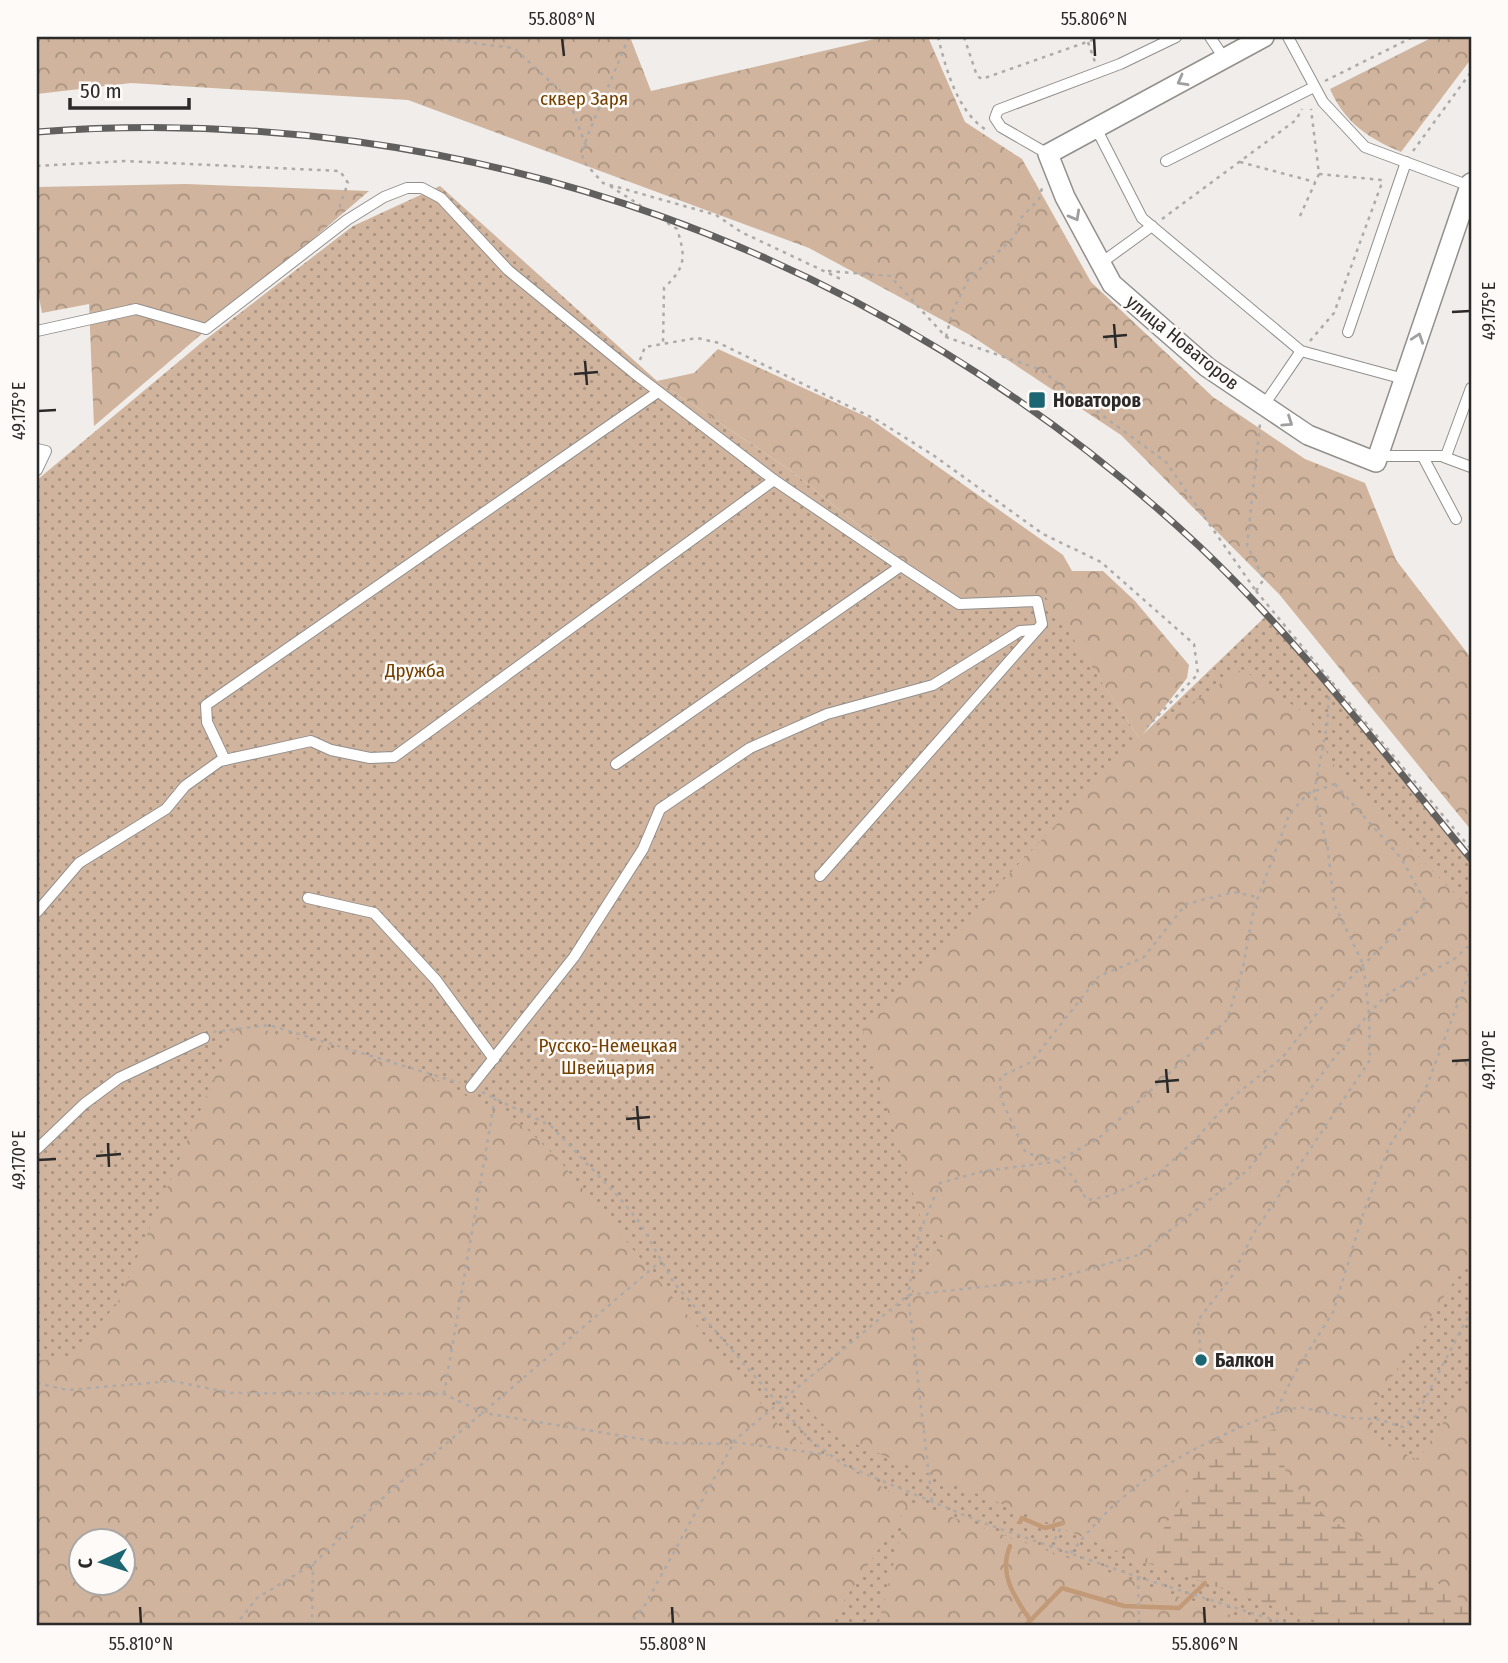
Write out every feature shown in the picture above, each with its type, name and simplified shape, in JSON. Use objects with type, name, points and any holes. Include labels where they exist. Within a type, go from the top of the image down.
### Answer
[{"type":"street","points":[[1048,154],[1264,37]]},
{"type":"street","name":"улица Новаторов","points":[[1048,154],[1065,197],[1112,284],[1207,367],[1308,435],[1376,461],[1378,456]]},
{"type":"street","points":[[1378,456],[1471,184]]},
{"type":"lane","points":[[1048,154],[1001,127],[995,118],[1000,108],[1114,66],[1176,37]]},
{"type":"lane","points":[[1210,37],[1224,58]]},
{"type":"lane","points":[[1288,37],[1322,102],[1365,147],[1471,184]]},
{"type":"lane","points":[[1166,161],[1314,87]]},
{"type":"lane","points":[[1096,128],[1142,218],[1301,351],[1404,379]]},
{"type":"lane","points":[[1348,332],[1406,162]]},
{"type":"lane","points":[[37,331],[136,309],[206,329],[384,197],[407,188],[422,188],[441,198],[508,270],[658,392],[774,480],[901,566],[959,604],[1037,601],[1042,624],[820,876]]},
{"type":"lane","points":[[1101,263],[1152,226]]},
{"type":"lane","points":[[1264,405],[1301,351]]},
{"type":"lane","points":[[1444,457],[1471,388]]},
{"type":"lane","points":[[225,760],[207,722],[206,705],[658,392]]},
{"type":"lane","points":[[37,449],[46,451],[37,470]]},
{"type":"lane","points":[[1378,456],[1444,457],[1471,467]]},
{"type":"lane","points":[[1423,457],[1456,519]]},
{"type":"lane","points":[[37,912],[79,863],[166,809],[185,786],[225,760],[311,741],[331,750],[370,758],[394,757],[774,480]]},
{"type":"lane","points":[[616,764],[901,566]]},
{"type":"lane","points":[[471,1087],[574,957],[643,849],[660,809],[750,748],[827,714],[933,685],[1020,631],[1036,630]]},
{"type":"lane","points":[[309,898],[374,914],[436,980],[494,1059]]},
{"type":"lane","points":[[37,1149],[84,1104],[119,1078],[204,1038]]},
{"type":"path","points":[[423,37],[514,48],[568,98],[586,146]]},
{"type":"path","points":[[629,37],[582,152],[583,161],[605,183],[677,229],[684,252],[678,274],[664,288],[663,344]]},
{"type":"path","points":[[938,37],[946,66],[970,120],[992,134]]},
{"type":"path","points":[[964,37],[977,75],[982,79],[1101,37]]},
{"type":"path","points":[[1314,87],[1413,37]]},
{"type":"path","points":[[1088,42],[1094,60]]},
{"type":"path","points":[[1406,162],[1471,72]]},
{"type":"path","points":[[1152,226],[1296,120],[1306,100],[1312,110],[1319,174],[1300,216]]},
{"type":"path","points":[[37,166],[125,161],[340,171],[348,183],[331,234]]},
{"type":"path","points":[[1239,162],[1315,183]]},
{"type":"path","points":[[1319,174],[1399,181]]},
{"type":"path","points":[[1301,351],[1334,313],[1383,180]]},
{"type":"path","points":[[605,183],[716,215],[741,232],[828,271],[842,280]]},
{"type":"path","points":[[946,337],[953,310],[968,280],[1015,236],[1021,219],[1039,199],[1042,186]]},
{"type":"path","points":[[828,271],[890,276],[946,337],[1039,369],[1166,462],[1256,591],[1471,849]]},
{"type":"path","points":[[634,373],[645,347],[697,338],[719,343],[877,420],[1001,501],[1043,534],[1101,562],[1195,644],[1198,674],[1147,727]]},
{"type":"path","points":[[1256,591],[1264,579],[1247,545],[1255,494],[1254,457],[1264,405]]},
{"type":"path","points":[[1251,586],[1256,591]]},
{"type":"path","points":[[1201,1360],[1198,1320],[1232,1276],[1253,1234],[1370,1060],[1369,1013],[1363,964],[1334,904],[1328,850],[1314,792],[1327,726],[1330,680]]},
{"type":"path","points":[[932,1501],[908,1295],[919,1234],[940,1182],[984,1171],[1058,1161],[1099,1138],[1227,1020],[1243,967],[1258,898],[1289,815],[1307,794],[1335,784],[1401,858],[1426,903],[1363,964],[1308,1023],[1282,1058],[1234,1096],[1197,1138],[1159,1173],[1110,1196],[1087,1200],[1073,1177],[1058,1161],[1026,1153],[1001,1099],[1000,1077],[1031,1062],[1099,976],[1143,958],[1186,904],[1234,892],[1258,898]]},
{"type":"path","points":[[37,1383],[67,1390],[172,1381],[232,1393],[444,1394],[484,1413],[664,1443],[730,1444],[908,1295],[1054,1279],[1138,1255],[1248,1170],[1369,1013],[1390,992],[1453,961],[1471,945]]},
{"type":"path","points":[[1275,1413],[1296,1371],[1333,1312],[1364,1211],[1390,1145],[1425,1091],[1471,968]]},
{"type":"path","points":[[204,1038],[218,1029],[269,1025],[471,1087],[551,1126],[640,1223],[674,1283],[809,1439],[844,1465],[1051,1547],[1293,1626]]},
{"type":"path","points":[[444,1394],[495,1098]]},
{"type":"path","points":[[235,1626],[257,1598],[313,1564],[387,1493],[661,1261]]},
{"type":"path","points":[[1071,1553],[1096,1520],[1161,1467],[1209,1440],[1275,1413],[1300,1407],[1349,1418],[1377,1419],[1404,1427],[1416,1416],[1471,1311]]},
{"type":"path","points":[[734,1442],[831,1455]]},
{"type":"path","points":[[628,1626],[645,1605],[734,1442]]},
{"type":"path","points":[[1051,1547],[1063,1522]]},
{"type":"path","points":[[312,1626],[313,1564]]},
{"type":"path","points":[[1138,1577],[1139,1626]]},
{"type":"path","points":[[37,1623],[44,1626]]},
{"type":"green space","name":"сквер Заря","points":[[37,37],[630,37],[651,91],[883,37],[928,37],[965,122],[1022,159],[1091,282],[1213,397],[1305,459],[1365,483],[1396,560],[1471,658],[1471,830],[1279,594],[1121,435],[970,335],[809,248],[408,100],[131,83],[37,94]]},
{"type":"green space","points":[[1433,37],[1471,37],[1471,59],[1401,152],[1359,128],[1343,111],[1330,89]]},
{"type":"green space","points":[[186,184],[369,191],[94,426],[89,304],[42,313],[37,287],[37,187]]},
{"type":"green space","name":"Русско-Немецкая Швейцария","points":[[440,186],[657,381],[790,470],[956,604],[1043,592],[1139,738],[1267,615],[1471,859],[1471,1626],[37,1626],[37,480],[201,343],[353,226]]},
{"type":"green space","points":[[718,349],[869,418],[1063,555],[1072,571],[1103,571],[1135,601],[1189,665],[1187,678],[1141,737],[1242,669],[1308,716],[1340,777],[1471,910],[1471,1255],[1373,1406],[1372,1438],[1418,1460],[1471,1381],[1471,1626],[1331,1626],[1205,1583],[1144,1562],[834,1435],[792,1393],[910,1297],[944,1237],[922,1222],[862,1028],[1139,738],[1043,593],[956,604],[790,470],[657,381],[694,373]]},
{"type":"green space","points":[[238,1023],[425,1074],[526,1128],[559,1160],[786,1434],[909,1502],[1262,1626],[878,1626],[908,1505],[827,1626],[37,1626],[37,1360],[68,1359],[117,1304]]},
{"type":"green space","points":[[1276,1429],[1287,1477],[1327,1518],[1401,1558],[1471,1606],[1471,1626],[1331,1626],[1144,1562],[1214,1443]]},
{"type":"waterway","points":[[1020,1522],[1022,1518],[1045,1528],[1063,1523]]},
{"type":"waterway","points":[[1010,1546],[1007,1576],[1014,1594],[1030,1620]]},
{"type":"waterway","points":[[1025,1626],[1062,1588],[1124,1606],[1179,1608],[1205,1583]]},
{"type":"railway","points":[[37,132],[197,128],[356,141],[511,171],[661,216],[806,277],[945,353],[1076,442],[1199,546],[1306,658],[1471,859]]},
{"type":"place","name":"Новаторов","points":[[1037,400]]},
{"type":"place","name":"Балкон","points":[[1201,1360]]},
{"type":"park label","name":"Дружба","points":[[415,670]]}]
